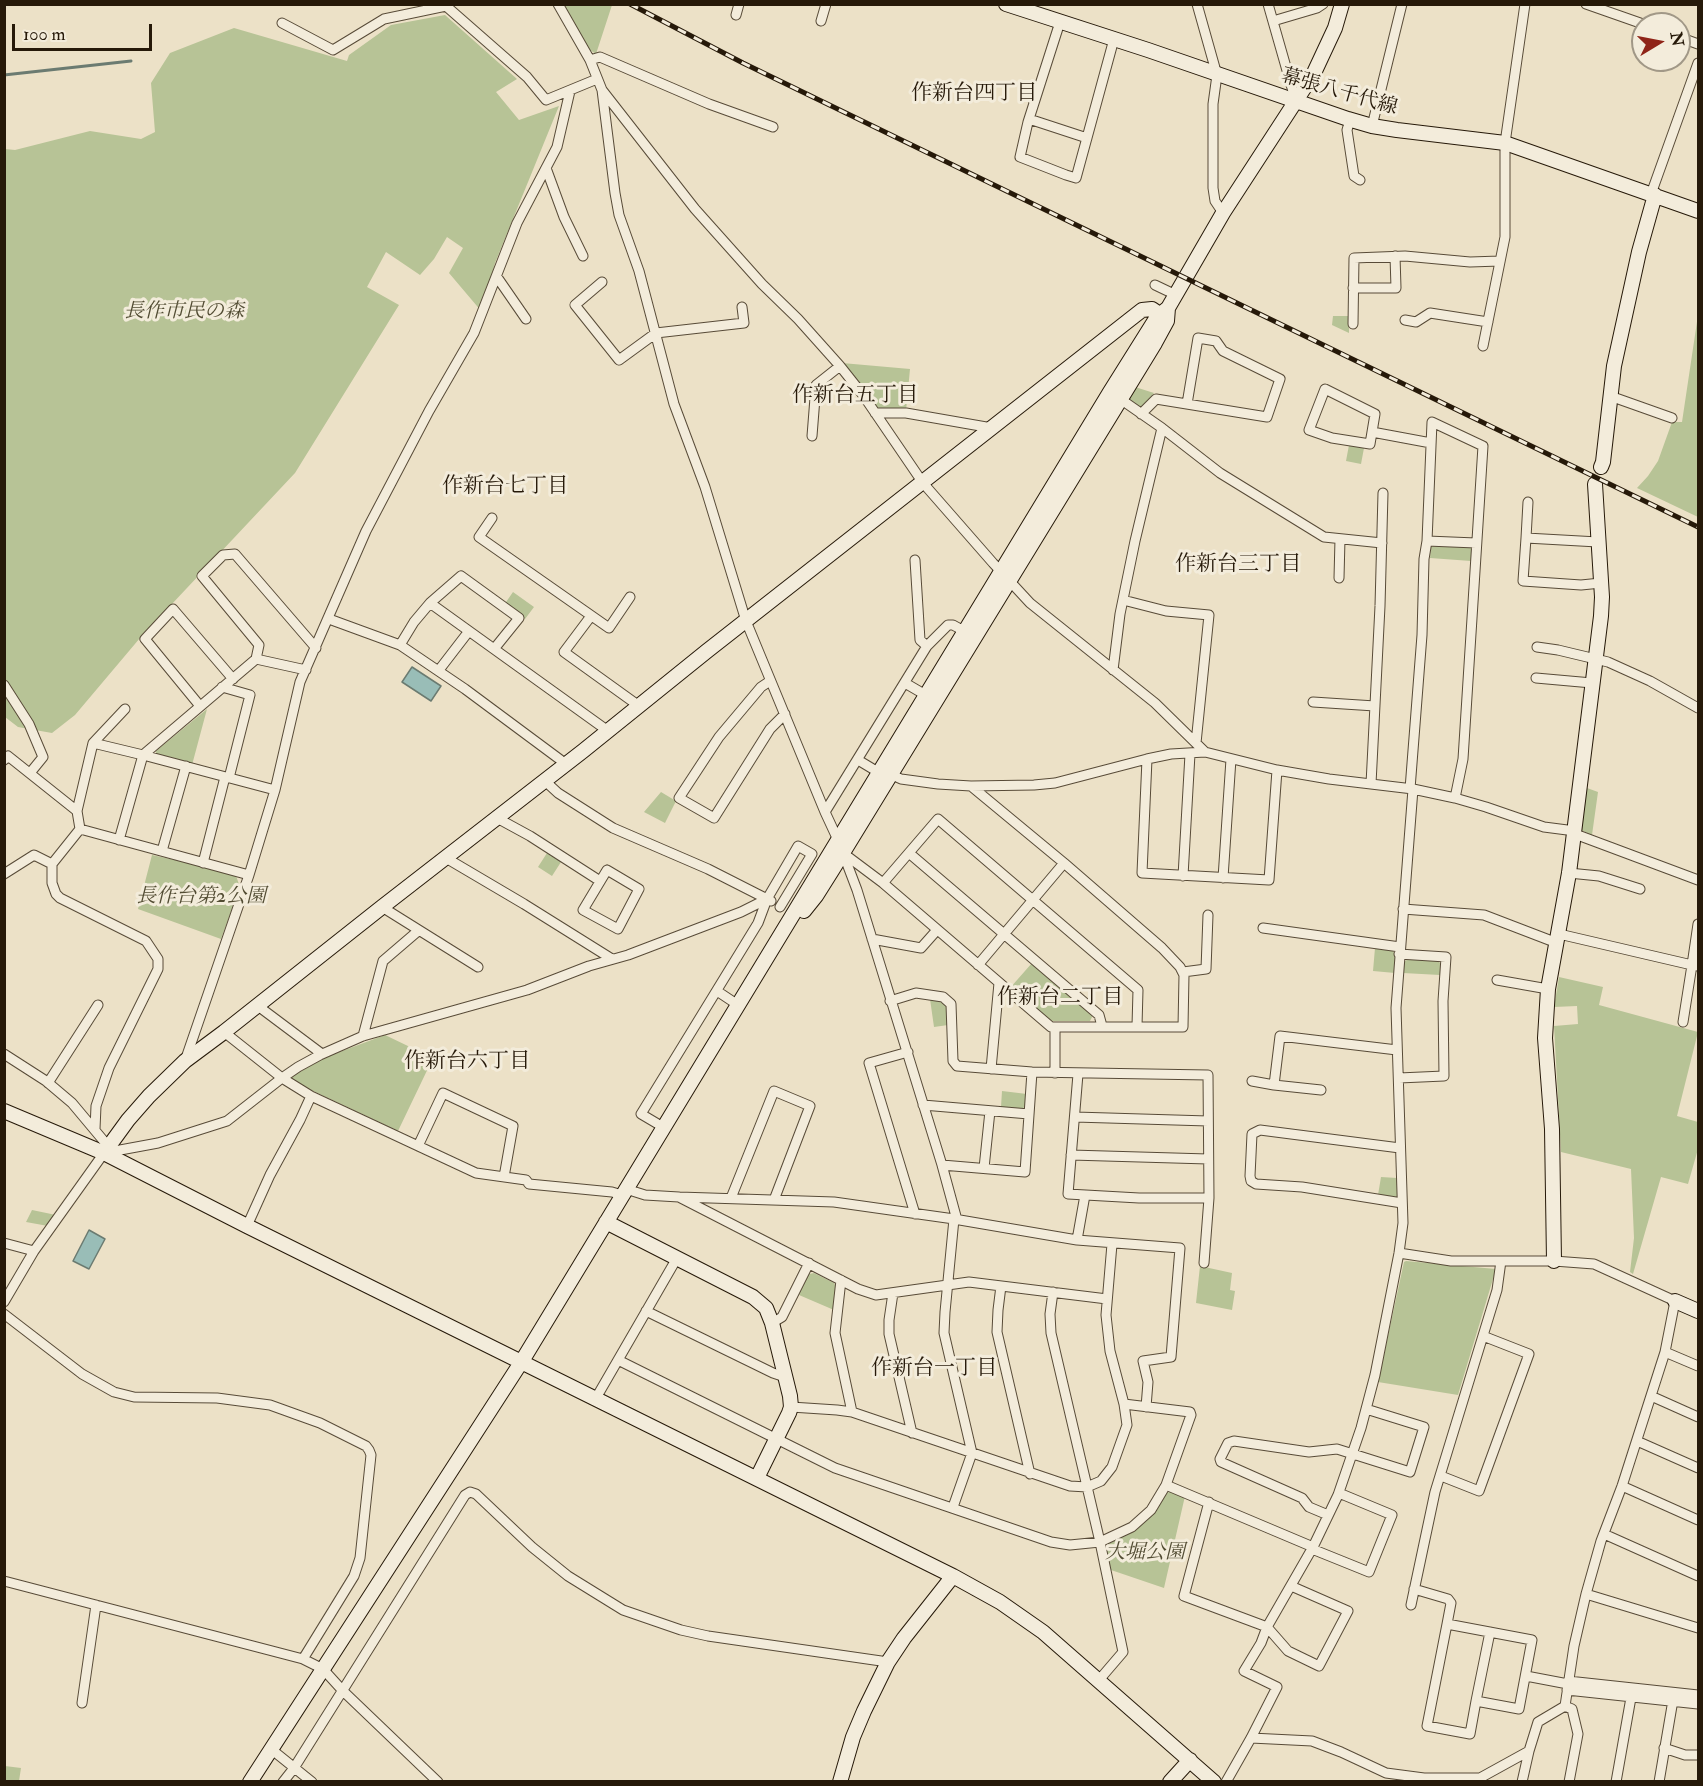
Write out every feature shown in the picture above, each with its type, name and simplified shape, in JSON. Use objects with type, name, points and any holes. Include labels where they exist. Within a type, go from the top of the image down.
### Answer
[{"type":"street","points":[[558,4],[590,60],[602,90],[695,209],[840,366],[923,483],[1030,603],[1155,704],[1205,752]]},
{"type":"street","points":[[736,15],[739,4]]},
{"type":"street","points":[[821,21],[826,4]]},
{"type":"street","name":"幕張八千代線","points":[[1006,4],[1350,120],[1372,126],[1505,143],[1698,211]]},
{"type":"street","points":[[1197,4],[1217,75],[1214,104],[1213,188],[1215,201],[1223,213]]},
{"type":"street","points":[[1268,4],[1296,102]]},
{"type":"street","points":[[250,1782],[522,1361],[776,943],[796,916],[816,896],[840,846],[1115,396],[1157,317],[1165,311],[1176,295],[1223,213],[1314,73],[1335,28],[1342,4]]},
{"type":"street","points":[[1372,126],[1402,4]]},
{"type":"street","points":[[1483,346],[1504,237],[1505,143],[1525,4]]},
{"type":"street","points":[[1586,4],[1631,20]]},
{"type":"street","points":[[282,23],[333,50],[384,20],[446,6],[527,77],[546,100],[597,79]]},
{"type":"street","points":[[1273,21],[1319,6]]},
{"type":"street","points":[[1060,22],[1029,119],[1020,157],[1066,176],[1076,178],[1114,39]]},
{"type":"street","points":[[590,60],[600,57],[710,104],[773,127]]},
{"type":"street","points":[[1601,467],[1614,366],[1639,252],[1653,194],[1698,63]]},
{"type":"street","points":[[602,90],[619,215],[639,271],[674,404],[705,487],[746,621],[857,890],[890,1001],[908,1052],[956,1219],[947,1284],[944,1333],[972,1453],[953,1507]]},
{"type":"street","points":[[185,1061],[249,875],[275,790],[300,682],[366,531],[429,411],[474,333],[517,223],[557,147],[570,91]]},
{"type":"street","points":[[1029,119],[1087,138]]},
{"type":"street","points":[[1350,120],[1347,130],[1354,176],[1360,180]]},
{"type":"street","points":[[546,168],[564,217],[583,256]]},
{"type":"street","points":[[1353,324],[1354,258],[1395,256],[1500,261]]},
{"type":"street","points":[[1353,288],[1396,288],[1395,256]]},
{"type":"street","points":[[497,277],[526,319]]},
{"type":"street","points":[[602,282],[575,305],[619,360],[656,333],[744,323],[742,307]]},
{"type":"street","points":[[1155,285],[1176,295]]},
{"type":"street","points":[[4,1302],[34,1251],[106,1149],[149,1095],[185,1061],[545,781],[1142,310],[1165,311]]},
{"type":"street","points":[[1405,321],[1416,322],[1430,313],[1488,322]]},
{"type":"street","points":[[1142,414],[1156,399],[1267,417],[1280,379],[1223,351],[1216,341],[1198,338],[1187,404]]},
{"type":"street","points":[[812,435],[816,385],[840,366]]},
{"type":"street","points":[[1325,389],[1375,414],[1372,432],[1370,444],[1332,438],[1309,429],[1325,389]]},
{"type":"street","points":[[1115,396],[1162,428],[1220,473],[1324,537],[1382,543]]},
{"type":"street","points":[[1610,396],[1672,418]]},
{"type":"street","points":[[875,413],[906,413],[992,428]]},
{"type":"street","points":[[1226,1782],[1277,1687],[1245,1671],[1313,1548],[1339,1493],[1375,1375],[1399,1254],[1403,1223],[1396,1008],[1422,635],[1432,422],[1483,446],[1463,759],[1455,798]]},
{"type":"street","points":[[1113,670],[1120,614],[1162,428]]},
{"type":"street","points":[[1372,432],[1431,443]]},
{"type":"street","points":[[1554,1261],[1552,1129],[1545,1038],[1548,989],[1575,833],[1602,597],[1595,484]]},
{"type":"street","points":[[1371,784],[1383,493]]},
{"type":"street","points":[[1528,502],[1523,581],[1581,585],[1601,583]]},
{"type":"street","points":[[492,518],[479,537],[609,628],[630,597]]},
{"type":"street","points":[[1526,538],[1598,542]]},
{"type":"street","points":[[1339,578],[1340,539]]},
{"type":"street","points":[[1427,541],[1476,543]]},
{"type":"street","points":[[119,840],[143,755],[256,658],[259,645],[202,576],[223,555],[235,554],[316,648]]},
{"type":"street","points":[[915,560],[920,640],[927,646]]},
{"type":"street","points":[[400,645],[414,622],[430,603],[461,576],[519,618],[494,649]]},
{"type":"street","points":[[930,698],[964,631],[1005,576]]},
{"type":"street","points":[[1123,600],[1166,610],[1209,615],[1196,742]]},
{"type":"street","points":[[430,603],[608,731]]},
{"type":"street","points":[[200,706],[146,639],[172,609],[232,679]]},
{"type":"street","points":[[591,616],[564,652],[639,706]]},
{"type":"street","points":[[329,619],[400,645],[439,670],[566,764]]},
{"type":"street","points":[[825,812],[927,646],[948,626],[954,625],[964,631]]},
{"type":"street","points":[[439,670],[469,631]]},
{"type":"street","points":[[1537,647],[1608,662],[1650,681],[1698,708]]},
{"type":"street","points":[[256,658],[306,670]]},
{"type":"street","points":[[1536,678],[1592,683]]},
{"type":"street","points":[[770,681],[761,687],[719,737],[679,798],[714,818],[770,729],[784,714]]},
{"type":"street","points":[[905,683],[930,698]]},
{"type":"street","points":[[4,685],[29,724],[43,757],[30,773]]},
{"type":"street","points":[[203,863],[250,695],[222,687]]},
{"type":"street","points":[[1313,702],[1375,706]]},
{"type":"street","points":[[95,1129],[96,1106],[108,1068],[158,969],[158,959],[146,941],[60,898],[52,883],[52,864],[80,829],[77,811],[93,743],[124,709]]},
{"type":"street","points":[[93,743],[275,790]]},
{"type":"street","points":[[858,760],[901,779],[971,786],[1056,783],[1171,754],[1205,752],[1277,770],[1411,789],[1455,798],[1544,827],[1575,833],[1698,880]]},
{"type":"street","points":[[1183,876],[1190,754]]},
{"type":"street","points":[[4,760],[8,756],[77,811]]},
{"type":"street","points":[[1148,759],[1142,873],[1269,880],[1277,770]]},
{"type":"street","points":[[1223,878],[1231,759]]},
{"type":"street","points":[[162,851],[186,766]]},
{"type":"street","points":[[545,781],[558,793],[613,828],[708,869],[796,916]]},
{"type":"street","points":[[840,846],[1051,1027],[1183,1027],[1183,972],[1180,967],[1162,948],[1064,863],[971,786]]},
{"type":"street","points":[[496,818],[530,836],[600,881]]},
{"type":"street","points":[[883,883],[938,819],[1138,990],[1137,1026]]},
{"type":"street","points":[[80,829],[249,875]]},
{"type":"street","points":[[663,1127],[641,1114],[758,923],[767,899],[798,846],[812,854],[780,907]]},
{"type":"street","points":[[909,853],[1099,1015],[1102,1026]]},
{"type":"street","points":[[4,874],[34,855],[52,864]]},
{"type":"street","points":[[446,858],[612,959]]},
{"type":"street","points":[[978,965],[1064,863]]},
{"type":"street","points":[[607,870],[639,888],[618,929],[583,910],[600,881],[607,870]]},
{"type":"street","points":[[1569,873],[1599,876],[1640,889]]},
{"type":"street","points":[[106,1149],[158,1143],[227,1121],[282,1078],[322,1054],[363,1036],[527,990],[741,912],[767,899]]},
{"type":"street","points":[[382,907],[478,967]]},
{"type":"street","points":[[1403,909],[1484,915],[1558,939],[1695,965]]},
{"type":"street","points":[[1183,972],[1206,969],[1208,915]]},
{"type":"street","points":[[1683,1022],[1695,965],[1698,924]]},
{"type":"street","points":[[1263,928],[1446,957],[1443,1001],[1444,1076],[1399,1078]]},
{"type":"street","points":[[872,939],[921,948],[937,930]]},
{"type":"street","points":[[363,1036],[383,960],[418,931]]},
{"type":"street","points":[[1497,980],[1548,989]]},
{"type":"street","points":[[991,1069],[999,982]]},
{"type":"street","points":[[717,991],[738,1005]]},
{"type":"street","points":[[890,1001],[916,993],[943,997],[951,1004],[953,1061],[957,1066],[1078,1074],[1208,1075],[1209,1198],[1204,1263]]},
{"type":"street","points":[[48,1083],[98,1005]]},
{"type":"street","points":[[258,1006],[322,1054]]},
{"type":"street","points":[[1055,1026],[1055,1073]]},
{"type":"street","points":[[224,1032],[282,1078],[311,1096],[476,1173],[526,1180],[529,1184],[645,1195],[834,1202],[956,1219],[1077,1240],[1180,1248],[1171,1357],[1143,1361],[1148,1382],[1146,1407]]},
{"type":"street","points":[[1274,1084],[1280,1036],[1397,1050]]},
{"type":"street","points":[[908,1052],[869,1063],[915,1214]]},
{"type":"street","points":[[4,1054],[48,1083],[72,1103],[95,1129],[106,1149]]},
{"type":"street","points":[[942,1165],[1024,1172],[1032,1072]]},
{"type":"street","points":[[1078,1074],[1068,1194],[1139,1198],[1209,1198]]},
{"type":"street","points":[[1252,1081],[1322,1090]]},
{"type":"street","points":[[731,1198],[774,1091],[810,1106],[774,1200]]},
{"type":"street","points":[[418,1146],[443,1092],[513,1126],[504,1178]]},
{"type":"street","points":[[247,1226],[270,1175],[311,1096]]},
{"type":"street","points":[[923,1105],[1029,1114]]},
{"type":"street","points":[[4,1111],[106,1149],[247,1226],[757,1478],[1000,1602],[1043,1632],[1214,1782]]},
{"type":"street","points":[[984,1168],[990,1111]]},
{"type":"street","points":[[1075,1117],[1208,1121]]},
{"type":"street","points":[[1401,1148],[1260,1130],[1252,1134],[1250,1176],[1256,1184],[1302,1187],[1402,1203]]},
{"type":"street","points":[[1071,1155],[1208,1159]]},
{"type":"street","points":[[1077,1240],[1085,1195]]},
{"type":"street","points":[[680,1197],[841,1280],[876,1295],[969,1282],[1107,1299]]},
{"type":"street","points":[[606,1222],[753,1297],[766,1308],[772,1323],[791,1407],[757,1478]]},
{"type":"street","points":[[4,1243],[34,1251]]},
{"type":"street","points":[[791,1407],[852,1412],[1070,1486],[1087,1487],[1101,1481],[1112,1467],[1127,1425],[1108,1340],[1106,1315],[1112,1244]]},
{"type":"street","points":[[1399,1254],[1451,1261],[1554,1261],[1594,1264],[1698,1311]]},
{"type":"street","points":[[596,1398],[677,1258]]},
{"type":"street","points":[[1411,1605],[1436,1492],[1497,1290],[1501,1261]]},
{"type":"street","points":[[772,1323],[782,1317],[808,1263]]},
{"type":"street","points":[[841,1280],[836,1333],[852,1412]]},
{"type":"street","points":[[1001,1286],[997,1332],[1030,1474]]},
{"type":"street","points":[[1053,1292],[1050,1314],[1051,1333],[1124,1652],[1099,1680]]},
{"type":"street","points":[[892,1293],[889,1334],[912,1433]]},
{"type":"street","points":[[1565,1706],[1574,1646],[1600,1541],[1622,1486],[1665,1352],[1675,1300]]},
{"type":"street","points":[[646,1311],[772,1373],[785,1377]]},
{"type":"street","points":[[4,1314],[82,1374],[114,1392],[134,1397],[217,1398],[270,1405],[320,1423],[366,1446],[371,1455],[360,1558],[354,1576],[303,1659]]},
{"type":"street","points":[[1441,1476],[1479,1491],[1529,1354],[1483,1336]]},
{"type":"street","points":[[1665,1352],[1698,1366]]},
{"type":"street","points":[[618,1360],[835,1468],[1051,1542],[1070,1545],[1100,1542],[1132,1527],[1151,1510],[1166,1485],[1191,1415],[1190,1412],[1124,1404]]},
{"type":"street","points":[[1651,1396],[1698,1417]]},
{"type":"street","points":[[1328,1515],[1309,1507],[1302,1498],[1220,1459],[1228,1443],[1234,1441],[1309,1452],[1334,1448],[1410,1472],[1424,1427],[1366,1409]]},
{"type":"street","points":[[1637,1441],[1698,1468]]},
{"type":"street","points":[[1166,1485],[1369,1572],[1392,1515],[1339,1493]]},
{"type":"street","points":[[1622,1486],[1698,1520]]},
{"type":"street","points":[[284,1782],[465,1495],[470,1492],[476,1494],[550,1562],[589,1590],[623,1610],[681,1630],[708,1636],[888,1662]]},
{"type":"street","points":[[1209,1502],[1184,1596],[1268,1627],[1288,1651],[1319,1666],[1348,1611],[1291,1586]]},
{"type":"street","points":[[1604,1534],[1698,1576]]},
{"type":"street","points":[[840,1782],[853,1737],[888,1662],[953,1576]]},
{"type":"street","points":[[4,1581],[303,1659],[323,1669],[438,1782]]},
{"type":"street","points":[[1414,1589],[1448,1599],[1451,1603],[1427,1726],[1470,1734],[1490,1632]]},
{"type":"street","points":[[1586,1594],[1698,1628]]},
{"type":"street","points":[[82,1703],[96,1605]]},
{"type":"street","points":[[1447,1624],[1533,1640],[1519,1709],[1476,1701]]},
{"type":"street","points":[[1526,1676],[1568,1685],[1698,1695]]},
{"type":"street","points":[[1632,1691],[1698,1704]]},
{"type":"street","points":[[1616,1782],[1632,1691]]},
{"type":"street","points":[[1659,1782],[1673,1700]]},
{"type":"street","points":[[1522,1782],[1538,1722],[1565,1706]]},
{"type":"street","points":[[1565,1706],[1572,1709],[1578,1734],[1569,1782]]},
{"type":"street","points":[[1251,1738],[1312,1741],[1386,1773],[1424,1778],[1480,1778],[1529,1751]]},
{"type":"street","points":[[1664,1748],[1685,1755],[1698,1755]]},
{"type":"street","points":[[271,1749],[312,1782]]},
{"type":"street","points":[[1170,1782],[1190,1760]]},
{"type":"green space","points":[[561,5],[612,5],[596,54],[590,50]]},
{"type":"green space","name":"長作市民の森","points":[[445,15],[517,79],[496,92],[519,120],[559,106],[495,263],[482,312],[449,273],[463,248],[447,237],[434,259],[420,275],[386,252],[367,287],[399,305],[295,473],[140,638],[75,715],[52,733],[18,727],[5,717],[5,149],[15,150],[90,131],[141,139],[155,132],[151,83],[170,53],[234,28],[347,61],[349,55],[391,25]]},
{"type":"green space","points":[[1698,315],[1698,517],[1637,488],[1658,461],[1672,422],[1682,422]]},
{"type":"green space","points":[[1333,316],[1349,316],[1349,333],[1332,325]]},
{"type":"green space","points":[[842,363],[910,369],[906,411],[875,407]]},
{"type":"green space","points":[[1135,387],[1154,393],[1143,406],[1139,407],[1130,402],[1129,397]]},
{"type":"green space","points":[[1349,445],[1364,448],[1361,464],[1346,461]]},
{"type":"green space","points":[[1431,546],[1470,547],[1472,549],[1471,561],[1430,558]]},
{"type":"green space","points":[[513,592],[534,607],[525,619],[504,605]]},
{"type":"green space","points":[[207,709],[192,765],[156,756],[156,751]]},
{"type":"green space","points":[[1587,788],[1598,792],[1592,835],[1581,830]]},
{"type":"green space","points":[[661,792],[676,801],[665,823],[644,812]]},
{"type":"green space","points":[[547,853],[561,862],[552,876],[538,867]]},
{"type":"green space","name":"長作台第2公園","points":[[152,855],[235,873],[240,887],[221,939],[138,909]]},
{"type":"green space","points":[[1375,948],[1392,950],[1396,955],[1395,973],[1373,971]]},
{"type":"green space","points":[[1408,959],[1438,961],[1441,964],[1440,975],[1403,973],[1404,962]]},
{"type":"green space","points":[[1032,963],[1093,1015],[1090,1021],[1053,1021],[1046,1018],[1010,988]]},
{"type":"green space","points":[[1559,977],[1603,987],[1599,1005],[1698,1032],[1677,1116],[1698,1122],[1698,1149],[1688,1184],[1661,1177],[1633,1274],[1630,1272],[1634,1238],[1631,1169],[1561,1152],[1554,1026],[1578,1024],[1577,1006],[1554,1007]]},
{"type":"green space","points":[[930,999],[943,1001],[946,1005],[948,1025],[934,1027]]},
{"type":"green space","points":[[385,1035],[433,1058],[398,1131],[292,1081],[291,1077],[326,1057]]},
{"type":"green space","points":[[1002,1091],[1027,1094],[1026,1106],[1022,1109],[1001,1107]]},
{"type":"green space","points":[[1381,1177],[1397,1178],[1399,1194],[1394,1199],[1378,1195]]},
{"type":"green space","points":[[32,1210],[56,1215],[48,1226],[26,1222]]},
{"type":"green space","points":[[1406,1261],[1496,1269],[1458,1395],[1378,1382]]},
{"type":"green space","points":[[1200,1266],[1232,1273],[1230,1290],[1235,1291],[1232,1310],[1196,1303]]},
{"type":"green space","points":[[814,1273],[834,1283],[836,1287],[834,1310],[799,1295],[809,1274]]},
{"type":"green space","name":"大堀公園","points":[[1171,1491],[1185,1496],[1164,1588],[1111,1570],[1106,1548],[1108,1544],[1135,1531],[1155,1512],[1167,1493]]},
{"type":"green space","points":[[5,1766],[21,1768],[19,1781],[5,1781]]},
{"type":"water","points":[[412,667],[441,686],[431,701],[402,682]]},
{"type":"water","points":[[89,1230],[105,1239],[89,1269],[73,1261]]},
{"type":"waterway","points":[[4,75],[131,61]]},
{"type":"railway","points":[[630,4],[743,63],[1698,527]]},
{"type":"district","name":"作新台四丁目","points":[[974,94]]},
{"type":"district","name":"作新台五丁目","points":[[855,396]]},
{"type":"district","name":"作新台七丁目","points":[[505,487]]},
{"type":"district","name":"作新台三丁目","points":[[1238,565]]},
{"type":"district","name":"作新台二丁目","points":[[1060,998]]},
{"type":"district","name":"作新台六丁目","points":[[467,1062]]},
{"type":"district","name":"作新台一丁目","points":[[934,1369]]}]
